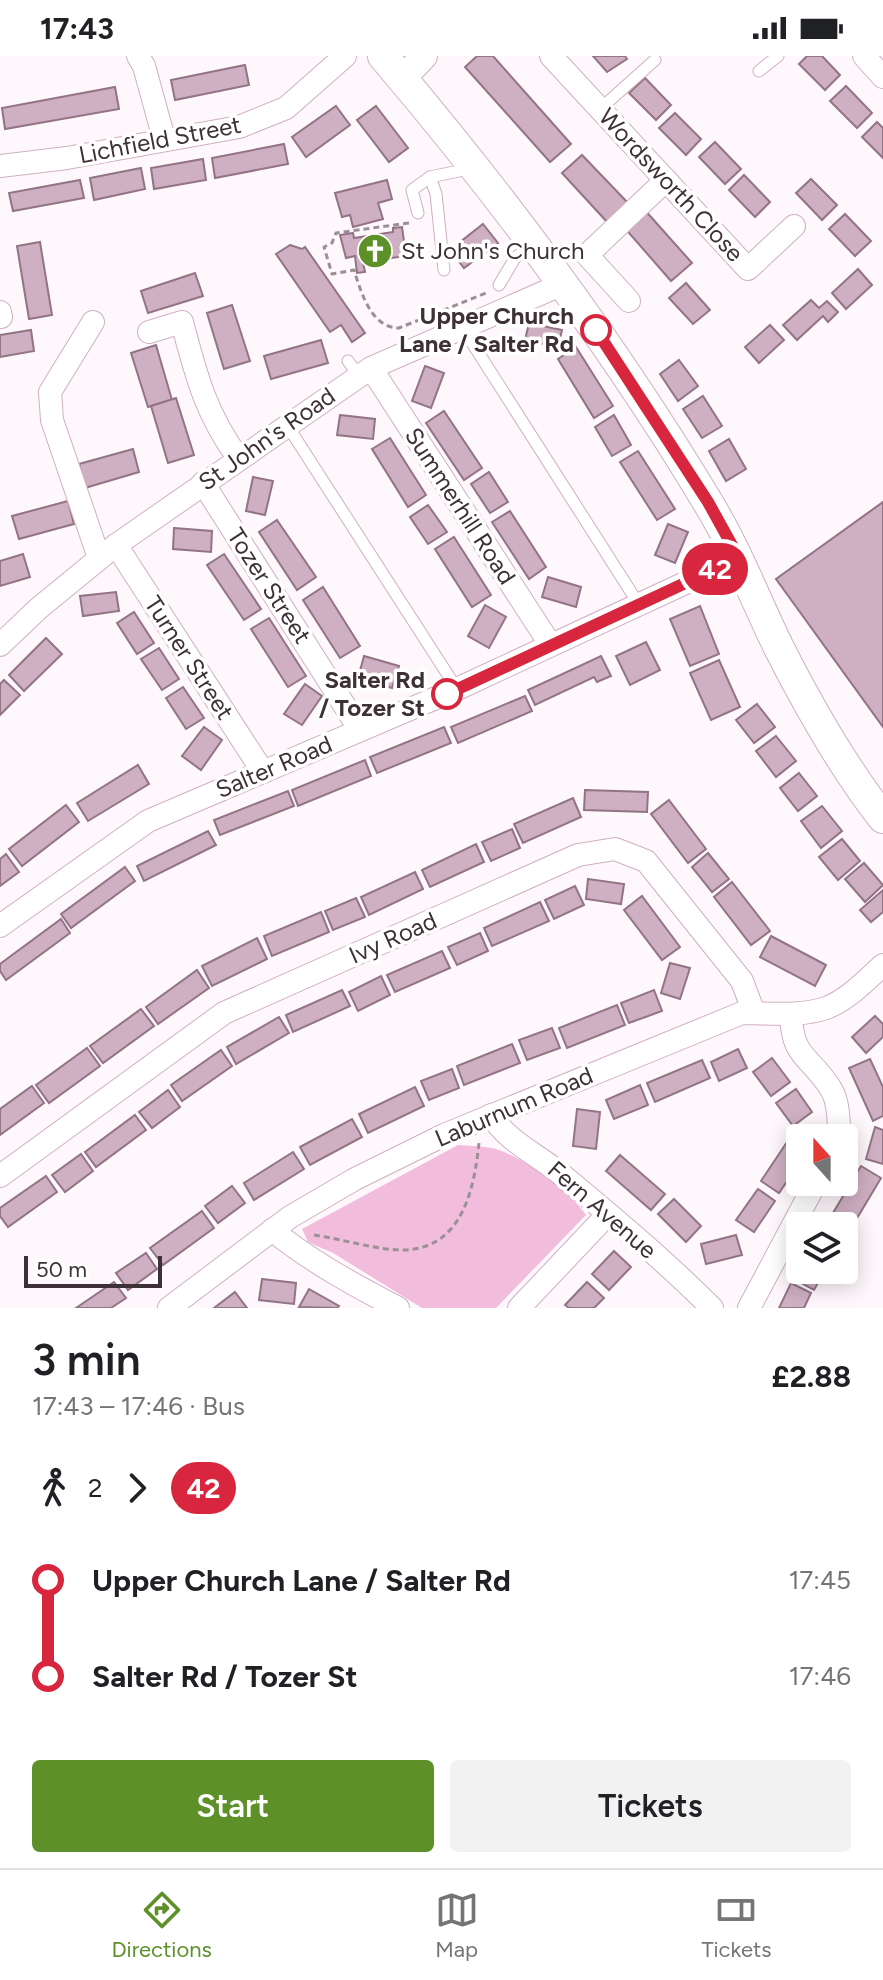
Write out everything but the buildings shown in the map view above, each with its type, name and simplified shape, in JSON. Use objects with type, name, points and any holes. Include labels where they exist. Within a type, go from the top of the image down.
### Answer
[{"type":"main road","points":[[412,61],[470,163],[565,283],[708,502],[739,558],[778,645],[819,724],[883,818]]},
{"type":"street","points":[[138,56],[144,66],[164,139]]},
{"type":"street","name":"Lichfield Street","points":[[0,166],[67,158],[239,127],[286,108],[345,56]]},
{"type":"street","name":"Wordsworth Close","points":[[551,56],[748,269],[794,226]]},
{"type":"street","points":[[864,56],[883,77]]},
{"type":"street","points":[[629,301],[587,255],[666,180]]},
{"type":"street","name":"St John's Road","points":[[0,645],[107,551],[287,425],[359,368],[565,283]]},
{"type":"street","name":"Turner Street","points":[[93,322],[50,392],[52,420],[107,551],[263,772]]},
{"type":"street","points":[[149,332],[182,322],[205,402],[220,434],[239,459]]},
{"type":"street","name":"Summerhill Road","points":[[359,368],[550,644]]},
{"type":"street","name":"Tozer Street","points":[[203,483],[360,730]]},
{"type":"street","name":"Salter Road","points":[[0,926],[148,821],[457,689],[739,558]]},
{"type":"street","name":"Ivy Road","points":[[0,1176],[224,1013],[578,855],[615,849],[646,861],[742,981],[754,1013]]},
{"type":"street","name":"Laburnum Road","points":[[169,1308],[280,1237],[355,1179],[444,1135],[495,1121],[742,1013],[791,1014],[826,1008],[847,996],[883,965]]},
{"type":"street","points":[[791,1014],[792,1036],[797,1048],[832,1091],[838,1124]]},
{"type":"street","name":"Fern Avenue","points":[[495,1121],[608,1214],[712,1308]]},
{"type":"street","points":[[749,1308],[809,1196]]},
{"type":"street","points":[[519,1308],[608,1214]]},
{"type":"street","points":[[280,1237],[361,1289],[398,1308]]},
{"type":"lane","points":[[759,71],[778,56]]},
{"type":"lane","points":[[600,109],[655,60]]},
{"type":"lane","points":[[418,217],[412,190],[430,177],[459,171],[470,163]]},
{"type":"lane","points":[[430,177],[436,194],[444,270]]},
{"type":"lane","points":[[499,285],[515,258],[534,243]]},
{"type":"lane","points":[[462,326],[638,603]]},
{"type":"lane","points":[[287,425],[457,689]]},
{"type":"path","points":[[418,217],[336,233],[332,243],[324,247],[332,274],[354,270],[380,323],[389,328],[409,325],[499,285]]},
{"type":"path","points":[[280,1237],[299,1233],[399,1250],[431,1243],[446,1234],[468,1202],[475,1182],[479,1137],[495,1121]]},
{"type":"shaded area","points":[[458,1145],[496,1149],[520,1160],[558,1185],[586,1215],[496,1308],[422,1308],[333,1253],[308,1242],[302,1229]]},
{"type":"bus line","name":"42","points":[[447,694],[739,558],[708,502],[596,330]]},
{"type":"place","name":"St John's Church","points":[[375,251]]},
{"type":"place","name":"Upper Church Lane / Salter Rd","points":[[596,330]]},
{"type":"place","name":"Salter Rd / Tozer St","points":[[447,694]]}]
